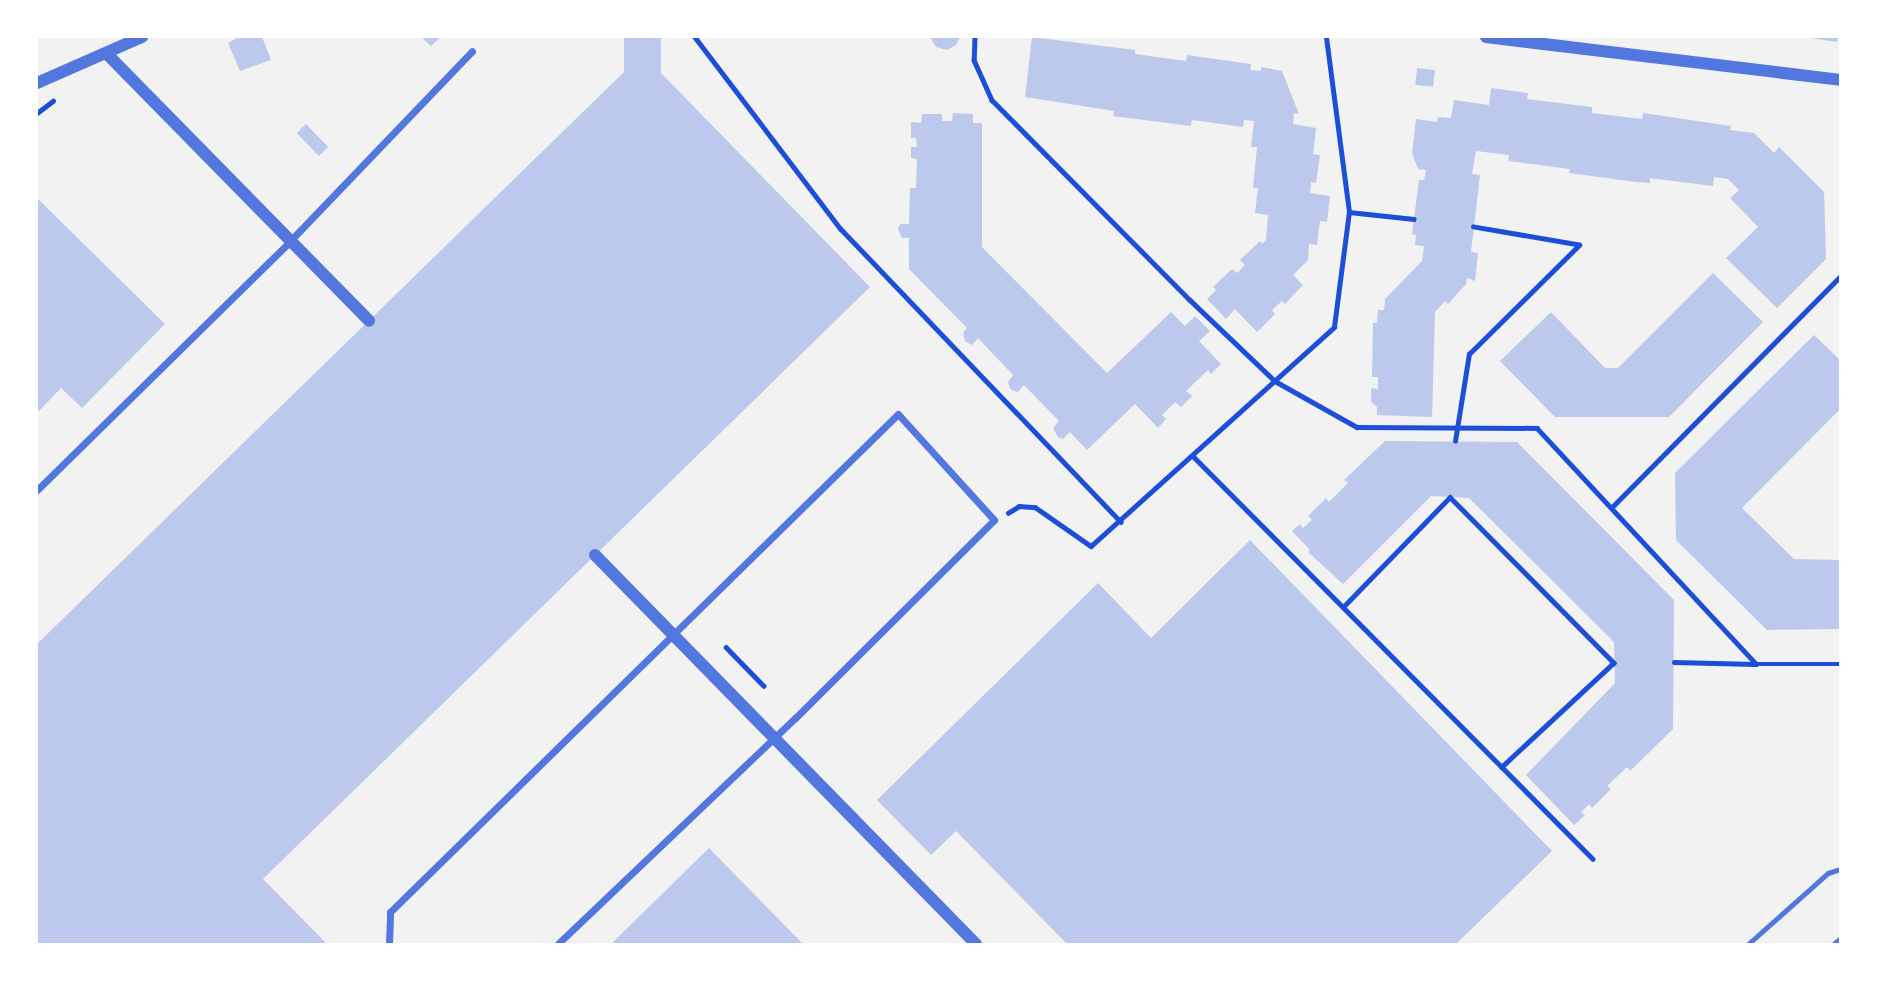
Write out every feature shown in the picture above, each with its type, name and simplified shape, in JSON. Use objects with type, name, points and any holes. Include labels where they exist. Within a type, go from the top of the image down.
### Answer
[{"type":"street","points":[[37,83],[142,37]]},
{"type":"street","points":[[1486,37],[1840,80]]},
{"type":"street","points":[[37,490],[290,241],[472,51]]},
{"type":"street","points":[[107,54],[369,321]]},
{"type":"street","points":[[389,944],[390,912],[898,414],[994,520],[775,737],[558,944]]},
{"type":"street","points":[[595,555],[976,944]]},
{"type":"street","points":[[1836,944],[1840,940]]},
{"type":"lane","points":[[1748,944],[1828,873],[1840,869]]},
{"type":"path","points":[[695,37],[841,229],[1121,522]]},
{"type":"path","points":[[975,37],[974,60],[992,100],[1190,300],[1275,381],[1357,427],[1457,425],[1537,428],[1756,664]]},
{"type":"path","points":[[994,520],[1019,506],[1035,507],[1091,546],[1121,522],[1334,327],[1349,212],[1326,37]]},
{"type":"path","points":[[1349,212],[1414,219]]},
{"type":"path","points":[[1455,441],[1469,354],[1579,245],[1474,227]]},
{"type":"path","points":[[1612,507],[1840,277]]},
{"type":"path","points":[[1193,456],[1593,859]]},
{"type":"path","points":[[1343,607],[1450,497],[1614,663],[1502,767]]},
{"type":"path","points":[[726,647],[764,686]]},
{"type":"path","points":[[1674,662],[1840,664]]},
{"type":"building","points":[[239,37],[262,37],[271,60],[240,71],[228,43]]},
{"type":"building","points":[[421,37],[441,37],[431,46]]},
{"type":"building","points":[[624,37],[661,37],[661,73],[870,287],[263,879],[327,944],[37,944],[37,644],[624,72]]},
{"type":"building","points":[[930,37],[960,37],[956,45],[947,50],[936,47]]},
{"type":"building","points":[[1032,37],[1135,50],[1135,54],[1186,61],[1187,55],[1251,64],[1250,70],[1261,71],[1261,67],[1282,71],[1299,114],[1294,113],[1293,124],[1316,128],[1313,154],[1320,155],[1316,183],[1311,182],[1310,193],[1330,196],[1327,222],[1320,221],[1317,245],[1309,244],[1308,260],[1293,275],[1303,285],[1285,304],[1282,301],[1272,310],[1275,314],[1257,332],[1235,309],[1226,319],[1207,299],[1216,290],[1213,287],[1232,269],[1237,273],[1245,265],[1240,260],[1260,241],[1262,244],[1266,240],[1268,215],[1255,213],[1258,188],[1253,188],[1257,147],[1251,147],[1254,121],[1244,120],[1243,127],[1192,120],[1191,126],[1113,116],[1114,111],[1025,97]]},
{"type":"building","points":[[1804,37],[1838,37],[1837,42]]},
{"type":"building","points":[[1417,68],[1435,70],[1433,87],[1415,85]]},
{"type":"building","points":[[1491,88],[1528,93],[1527,99],[1592,107],[1592,113],[1642,119],[1643,113],[1731,126],[1730,130],[1754,133],[1774,153],[1779,147],[1824,192],[1826,259],[1777,308],[1726,258],[1758,227],[1730,198],[1739,190],[1728,179],[1714,177],[1713,186],[1650,178],[1650,183],[1636,182],[1569,173],[1570,169],[1508,161],[1509,155],[1476,151],[1472,174],[1480,175],[1471,252],[1478,253],[1475,281],[1467,278],[1466,284],[1448,304],[1445,301],[1435,312],[1432,417],[1377,415],[1377,407],[1371,402],[1371,388],[1378,389],[1378,377],[1372,377],[1373,323],[1377,323],[1378,310],[1384,310],[1385,299],[1422,261],[1424,246],[1415,245],[1416,235],[1412,234],[1419,180],[1424,180],[1426,170],[1418,169],[1412,153],[1416,119],[1437,122],[1438,117],[1451,118],[1454,100],[1489,105]]},
{"type":"building","points":[[953,113],[973,114],[973,123],[982,123],[982,247],[1107,373],[1171,312],[1185,326],[1195,316],[1210,331],[1199,341],[1221,364],[1211,374],[1208,370],[1186,391],[1192,396],[1181,407],[1175,402],[1162,415],[1166,419],[1158,428],[1135,404],[1087,450],[1070,432],[1063,439],[1058,437],[1053,428],[1059,421],[1024,385],[1018,392],[1010,389],[1008,382],[1013,375],[978,338],[972,345],[965,341],[963,333],[967,328],[909,269],[909,238],[902,238],[898,229],[900,224],[909,224],[910,188],[916,188],[917,159],[911,158],[911,147],[917,147],[916,138],[911,138],[911,122],[921,123],[922,114],[942,114],[942,121],[952,121]]},
{"type":"building","points":[[306,124],[328,147],[319,156],[297,133]]},
{"type":"building","points":[[37,198],[165,324],[82,408],[61,388],[37,413]]},
{"type":"building","points":[[1713,273],[1763,322],[1669,417],[1555,417],[1500,361],[1551,312],[1605,368],[1618,368]]},
{"type":"building","points":[[1814,335],[1840,360],[1840,409],[1742,508],[1794,559],[1840,560],[1840,629],[1767,630],[1676,540],[1675,473]]},
{"type":"building","points":[[1385,441],[1517,442],[1674,600],[1673,729],[1630,771],[1627,767],[1607,786],[1611,789],[1592,808],[1589,804],[1581,812],[1585,815],[1574,825],[1526,775],[1615,683],[1614,642],[1469,498],[1431,496],[1343,584],[1308,552],[1310,550],[1292,531],[1300,524],[1303,528],[1312,520],[1308,516],[1326,498],[1329,502],[1348,483],[1344,480]]},
{"type":"building","points":[[1250,540],[1552,851],[1456,944],[1067,944],[956,831],[931,855],[877,800],[1098,583],[1151,638]]},
{"type":"building","points":[[708,849],[803,944],[611,944]]}]
